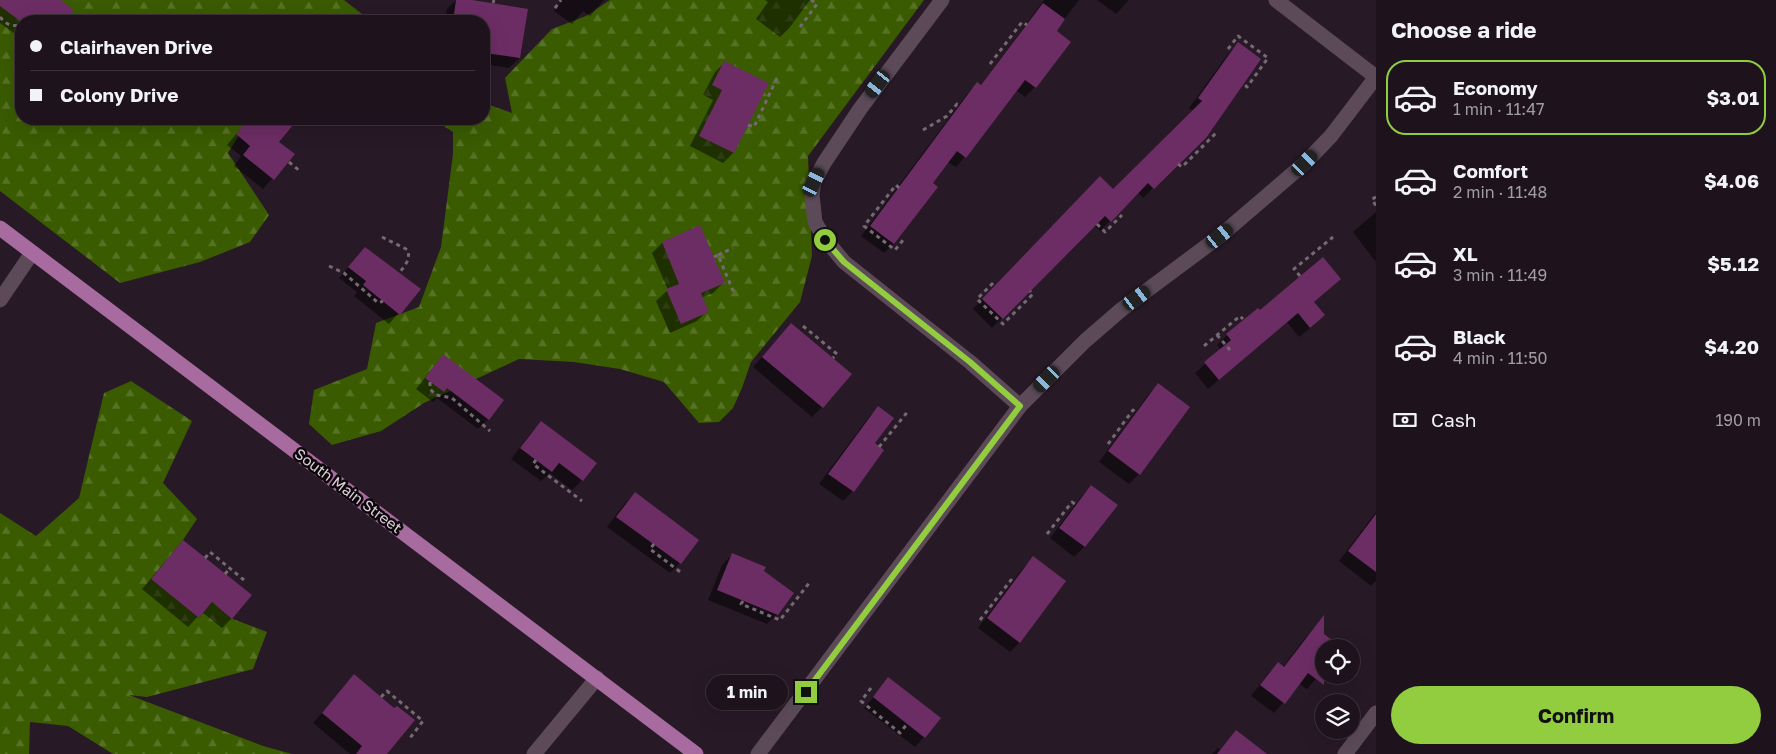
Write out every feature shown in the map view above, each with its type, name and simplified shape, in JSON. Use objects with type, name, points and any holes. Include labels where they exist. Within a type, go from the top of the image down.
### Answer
[{"type":"main road","name":"South Main Street","points":[[0,228],[696,754]]},
{"type":"street","points":[[942,0],[860,109],[824,163],[814,182],[812,195],[815,222],[825,240],[844,262],[970,362],[1020,406]]},
{"type":"street","points":[[758,754],[1020,406],[1085,341],[1114,316],[1220,236],[1305,163],[1331,136],[1376,77],[1276,0]]},
{"type":"street","points":[[0,300],[32,253]]},
{"type":"street","points":[[534,754],[596,678]]},
{"type":"street","points":[[1345,754],[1376,713]]},
{"type":"path","points":[[555,8],[561,0]]},
{"type":"path","points":[[800,27],[817,4],[811,0]]},
{"type":"path","points":[[0,17],[4,22],[12,26],[15,25]]},
{"type":"path","points":[[990,64],[1022,22],[1026,25]]},
{"type":"path","points":[[1228,49],[1238,36],[1268,58],[1248,87],[1244,84]]},
{"type":"path","points":[[748,125],[754,127],[777,78]]},
{"type":"path","points":[[923,130],[947,116],[957,104],[959,105]]},
{"type":"path","points":[[1178,164],[1182,167],[1217,132]]},
{"type":"path","points":[[288,162],[301,172]]},
{"type":"path","points":[[899,188],[896,185],[864,226],[895,250],[904,238]]},
{"type":"path","points":[[1376,197],[1372,199],[1376,206]]},
{"type":"path","points":[[1097,224],[1105,232],[1122,215]]},
{"type":"path","points":[[382,237],[408,250],[409,256],[400,272]]},
{"type":"path","points":[[1300,276],[1294,269],[1333,237]]},
{"type":"path","points":[[733,248],[716,256],[734,293]]},
{"type":"path","points":[[329,266],[344,273],[379,303],[382,301]]},
{"type":"path","points":[[993,283],[977,299],[1003,324],[1033,294],[1030,291]]},
{"type":"path","points":[[1204,346],[1240,316],[1243,319]]},
{"type":"path","points":[[803,326],[837,354],[834,358]]},
{"type":"path","points":[[1217,335],[1230,350]]},
{"type":"path","points":[[430,382],[430,389],[436,395],[452,398],[490,431]]},
{"type":"path","points":[[880,447],[909,410]]},
{"type":"path","points":[[1108,444],[1133,410],[1136,413]]},
{"type":"path","points":[[536,460],[533,464],[582,501]]},
{"type":"path","points":[[1047,534],[1072,502],[1076,505]]},
{"type":"path","points":[[654,544],[650,549],[684,574]]},
{"type":"path","points":[[205,558],[210,552],[244,580]]},
{"type":"path","points":[[225,574],[230,568]]},
{"type":"path","points":[[980,620],[1011,580],[1014,582]]},
{"type":"path","points":[[742,601],[741,604],[780,620],[810,582]]},
{"type":"path","points":[[871,688],[861,702],[900,733],[907,724]]},
{"type":"path","points":[[381,697],[387,691],[423,721],[410,738]]},
{"type":"green space","points":[[0,0],[344,0],[363,15],[15,15],[15,125],[245,125],[228,153],[269,215],[250,242],[200,262],[120,283],[0,191]]},
{"type":"green space","points":[[610,0],[924,0],[808,156],[812,256],[800,302],[751,362],[733,408],[719,422],[699,423],[664,382],[620,369],[574,362],[519,359],[424,403],[381,431],[332,445],[309,424],[314,390],[367,369],[376,323],[419,307],[441,247],[453,154],[453,132],[442,125],[490,125],[490,105],[512,113],[505,78],[552,29],[586,16]]},
{"type":"green space","points":[[131,381],[192,421],[163,483],[197,519],[183,540],[151,579],[199,618],[212,602],[233,619],[267,632],[253,669],[147,697],[129,695],[263,746],[292,754],[113,754],[68,726],[30,722],[29,754],[0,754],[0,513],[36,536],[79,498],[104,393]]},
{"type":"building","points":[[0,0],[61,0],[74,10],[70,15],[15,15],[15,17],[0,6]]},
{"type":"building","points":[[456,0],[472,0],[528,9],[520,58],[490,54],[490,15],[454,15]]},
{"type":"building","points":[[1043,3],[1065,19],[1057,31],[1071,42],[1036,88],[1025,80],[966,158],[957,151],[933,183],[938,187],[894,244],[870,226],[977,82],[981,85]]},
{"type":"building","points":[[1238,42],[1261,59],[1206,138],[1154,189],[1148,183],[1111,222],[1105,216],[1003,319],[982,299],[1100,176],[1113,189],[1202,101],[1198,98]]},
{"type":"building","points":[[724,61],[769,83],[734,153],[699,136],[722,90],[712,85]]},
{"type":"building","points":[[243,125],[293,125],[279,142],[295,154],[274,180],[243,155],[250,146],[236,134]]},
{"type":"building","points":[[700,225],[725,283],[701,293],[709,312],[681,324],[666,289],[679,284],[662,242]]},
{"type":"building","points":[[365,247],[421,289],[400,315],[363,285],[366,281],[348,267]]},
{"type":"building","points":[[1323,257],[1341,279],[1314,302],[1325,315],[1310,328],[1298,313],[1219,380],[1204,362],[1231,340],[1226,334],[1258,308],[1260,310]]},
{"type":"building","points":[[791,323],[852,374],[823,408],[762,357]]},
{"type":"building","points":[[443,354],[504,400],[489,420],[447,388],[444,392],[425,378]]},
{"type":"building","points":[[1158,383],[1190,407],[1140,475],[1108,451]]},
{"type":"building","points":[[878,406],[894,418],[875,443],[884,450],[854,492],[828,474]]},
{"type":"building","points":[[541,421],[597,463],[583,481],[559,463],[552,472],[520,448]]},
{"type":"building","points":[[1091,485],[1118,505],[1085,547],[1059,528]]},
{"type":"building","points":[[635,492],[699,540],[681,564],[616,517]]},
{"type":"building","points":[[1376,514],[1376,572],[1348,551]]},
{"type":"building","points":[[183,540],[252,595],[232,619],[212,602],[199,618],[151,579]]},
{"type":"building","points":[[732,553],[766,567],[764,571],[794,593],[778,615],[717,590]]},
{"type":"building","points":[[1033,556],[1066,581],[1020,643],[987,618]]},
{"type":"building","points":[[1324,615],[1324,634],[1330,639],[1315,639],[1315,678],[1308,673],[1285,704],[1260,685],[1278,662],[1284,667]]},
{"type":"building","points":[[354,674],[394,708],[397,706],[415,720],[387,754],[356,754],[362,746],[322,713]]},
{"type":"building","points":[[888,677],[941,718],[925,738],[873,697]]},
{"type":"building","points":[[1236,730],[1267,754],[1217,754]]},
{"type":"route","points":[[806,692],[862,614],[1020,406],[970,362],[844,262],[825,240]]}]
